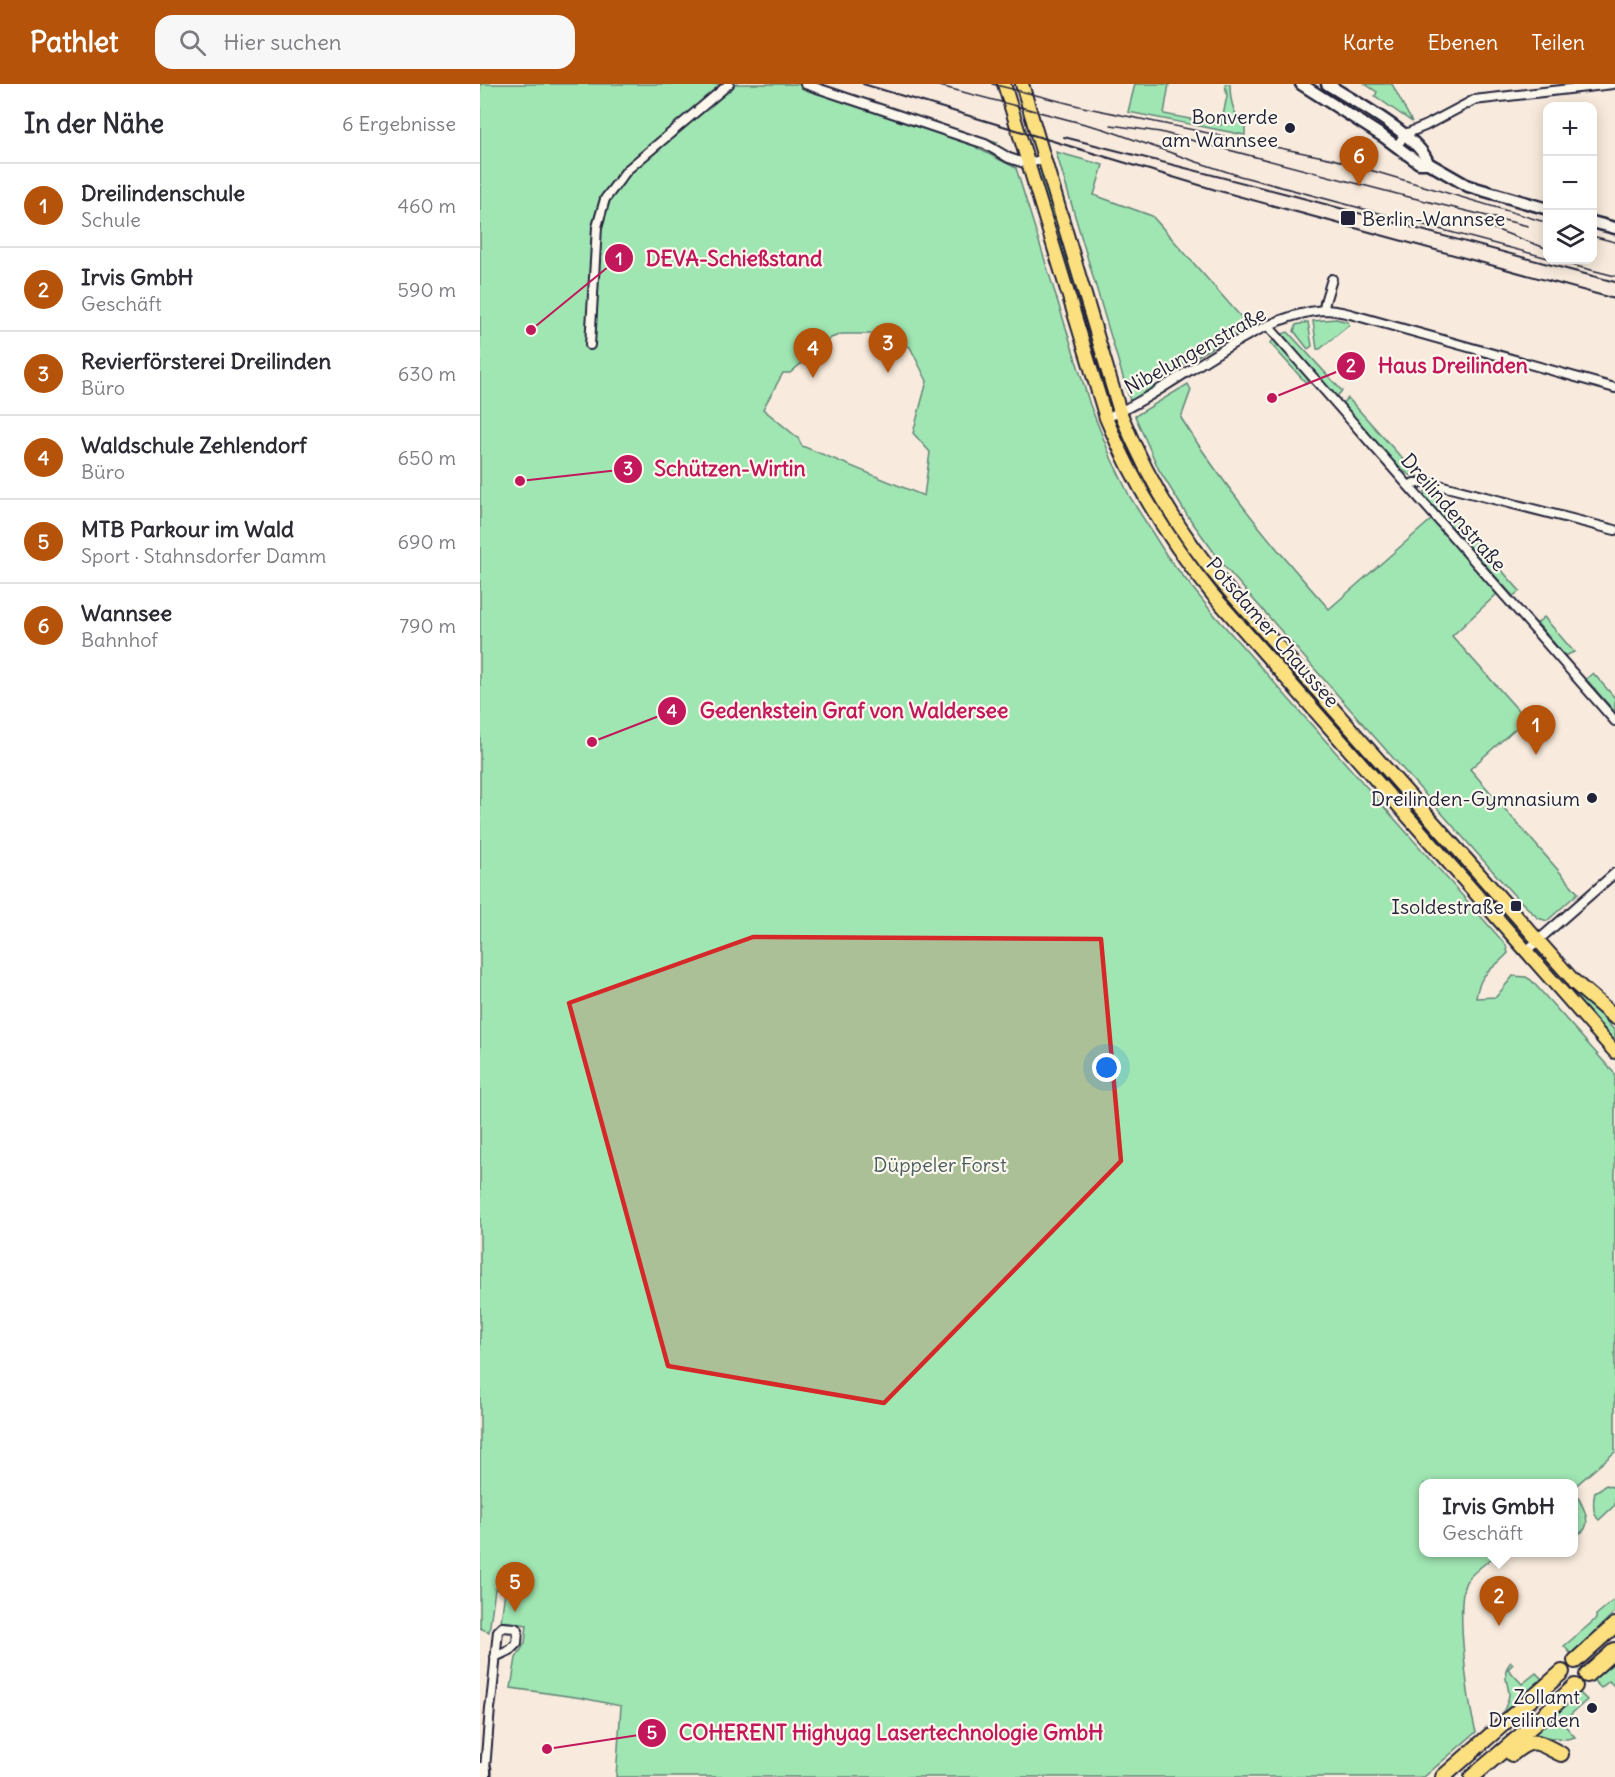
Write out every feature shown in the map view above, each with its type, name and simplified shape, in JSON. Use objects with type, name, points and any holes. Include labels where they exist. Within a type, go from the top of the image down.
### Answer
[{"type":"highway","points":[[1574,982],[1615,1017]]},
{"type":"highway","points":[[1575,1661],[1615,1626]]},
{"type":"highway","points":[[1587,1675],[1615,1650]]},
{"type":"highway","points":[[1443,1777],[1562,1672]]},
{"type":"highway","points":[[1472,1777],[1575,1686]]},
{"type":"highway","points":[[1485,1777],[1519,1748],[1530,1742],[1561,1754]]},
{"type":"main road","name":"Potsdamer Chaussee","points":[[1004,84],[1106,418],[1123,458],[1147,502],[1197,576],[1615,1052]]},
{"type":"main road","name":"Potsdamer Chaussee","points":[[1022,84],[1120,412],[1157,491],[1209,568],[1574,982],[1615,1025]]},
{"type":"main road","points":[[1301,84],[1397,146],[1419,163],[1428,163],[1468,186],[1543,208]]},
{"type":"main road","points":[[1327,84],[1405,134],[1426,157],[1428,163]]},
{"type":"main road","points":[[1597,223],[1615,228]]},
{"type":"street","points":[[590,345],[597,227],[606,199],[627,170],[729,84]]},
{"type":"street","points":[[805,84],[985,144],[1009,158],[1027,164],[1043,159]]},
{"type":"street","points":[[1397,146],[1405,134],[1467,103],[1485,97],[1613,84]]},
{"type":"street","points":[[1324,310],[1332,279]]},
{"type":"street","name":"Nibelungenstraße","points":[[1106,418],[1120,412],[1257,330],[1288,318],[1324,310],[1350,314],[1615,388]]},
{"type":"street","name":"Dreilindenstraße","points":[[1268,326],[1615,721]]},
{"type":"street","points":[[1409,486],[1414,483],[1431,483],[1615,530]]},
{"type":"street","points":[[1526,951],[1615,873]]},
{"type":"street","points":[[483,1771],[495,1657]]},
{"type":"highlighted area","points":[[753,937],[1101,939],[1121,1161],[884,1403],[668,1366],[569,1003]]},
{"type":"green space","name":"Düppeler Forst","points":[[480,84],[819,84],[997,143],[977,148],[1016,168],[1090,405],[1130,497],[1167,556],[1211,611],[1506,945],[1508,953],[1480,982],[1476,998],[1496,997],[1513,976],[1526,977],[1615,1074],[1615,1452],[1578,1484],[1578,1479],[1419,1479],[1419,1557],[1494,1557],[1470,1576],[1465,1584],[1463,1596],[1464,1657],[1476,1732],[1424,1777],[616,1777],[621,1706],[511,1688],[516,1658],[525,1643],[527,1625],[501,1621],[505,1591],[495,1589],[489,1632],[480,1628]],"holes":[[[842,334],[879,334],[910,347],[927,381],[913,433],[930,452],[924,496],[802,446],[798,438],[763,409],[783,373],[790,373],[831,338]]]},
{"type":"green space","points":[[1135,84],[1169,84],[1164,114],[1221,125],[1227,96],[1225,84],[1230,84],[1233,106],[1245,124],[1245,135],[1128,112]]},
{"type":"green space","points":[[1365,84],[1392,84],[1412,122],[1375,96],[1377,92]]},
{"type":"green space","points":[[1056,152],[1103,165],[1094,195],[1152,216],[1249,326],[1153,382],[1155,387],[1130,401]]},
{"type":"green space","points":[[1043,169],[1115,409],[1108,411],[1033,171]]},
{"type":"green space","points":[[1336,319],[1348,322],[1349,325],[1317,349],[1313,321]]},
{"type":"green space","points":[[1308,322],[1312,346],[1308,349],[1294,331],[1296,325]]},
{"type":"green space","points":[[1288,332],[1342,391],[1336,397],[1282,334]]},
{"type":"green space","points":[[1274,340],[1309,380],[1306,383],[1270,343]]},
{"type":"green space","points":[[1188,384],[1191,390],[1181,418],[1251,517],[1329,609],[1432,519],[1498,593],[1452,636],[1526,719],[1470,769],[1578,893],[1547,921],[1538,918],[1512,893],[1224,566],[1187,515],[1159,470],[1135,416]]},
{"type":"green space","points":[[1348,398],[1419,477],[1410,475],[1398,467],[1342,403]]},
{"type":"green space","points":[[1122,426],[1159,502],[1525,932],[1520,937],[1221,598],[1156,511],[1115,429]]},
{"type":"green space","points":[[1429,489],[1520,591],[1513,596],[1424,496],[1425,491]]},
{"type":"green space","points":[[1544,617],[1574,652],[1565,656],[1537,623]]},
{"type":"green space","points":[[1593,673],[1615,698],[1615,712],[1586,679]]},
{"type":"green space","points":[[1546,956],[1615,1031],[1615,1044],[1541,961]]},
{"type":"green space","points":[[1606,1485],[1615,1488],[1615,1505],[1599,1520],[1594,1511],[1594,1495]]},
{"type":"green space","points":[[1578,1497],[1587,1522],[1578,1533]]},
{"type":"green space","points":[[1615,1599],[1615,1612],[1571,1654],[1564,1646],[1596,1619],[1596,1615]]},
{"type":"green space","points":[[1511,1662],[1513,1664],[1508,1669],[1522,1684],[1536,1673],[1542,1679],[1503,1713],[1509,1694],[1506,1670]]},
{"type":"green space","points":[[1615,1662],[1614,1686],[1609,1681],[1601,1688],[1593,1680]]},
{"type":"green space","points":[[1579,1692],[1587,1700],[1562,1722],[1575,1737],[1567,1739],[1533,1736]]},
{"type":"tram line","points":[[932,84],[1104,129],[1240,176],[1543,257]]},
{"type":"tram line","points":[[992,84],[1083,107],[1333,159],[1543,222]]},
{"type":"tram line","points":[[1111,125],[1160,132],[1528,226]]},
{"type":"tram line","points":[[1468,219],[1543,247]]},
{"type":"tram line","points":[[1597,237],[1615,242]]},
{"type":"tram line","points":[[1568,264],[1615,276]]},
{"type":"railway","points":[[863,84],[1216,190],[1615,299]]},
{"type":"railway","points":[[1064,137],[1615,282]]},
{"type":"place","name":"Bonverde am Wannsee","points":[[1290,128]]},
{"type":"place","name":"Wannsee","points":[[1359,186]]},
{"type":"place","name":"Berlin-Wannsee","points":[[1348,218]]},
{"type":"place","name":"DEVA-Schießstand","points":[[531,330]]},
{"type":"place","name":"Revierförsterei Dreilinden","points":[[888,373]]},
{"type":"place","name":"Waldschule Zehlendorf","points":[[813,378]]},
{"type":"place","name":"Haus Dreilinden","points":[[1272,398]]},
{"type":"place","name":"Schützen-Wirtin","points":[[520,481]]},
{"type":"place","name":"Gedenkstein Graf von Waldersee","points":[[592,742]]},
{"type":"place","name":"Dreilindenschule","points":[[1536,755]]},
{"type":"place","name":"Dreilinden-Gymnasium","points":[[1592,798]]},
{"type":"place","name":"Isoldestraße","points":[[1516,906]]},
{"type":"place","name":"MTB Parkour im Wald","points":[[515,1612]]},
{"type":"place","name":"Irvis GmbH","points":[[1499,1626]]},
{"type":"place","name":"Zollamt Dreilinden","points":[[1592,1708]]},
{"type":"place","name":"COHERENT Highyag Lasertechnologie GmbH","points":[[547,1749]]}]
